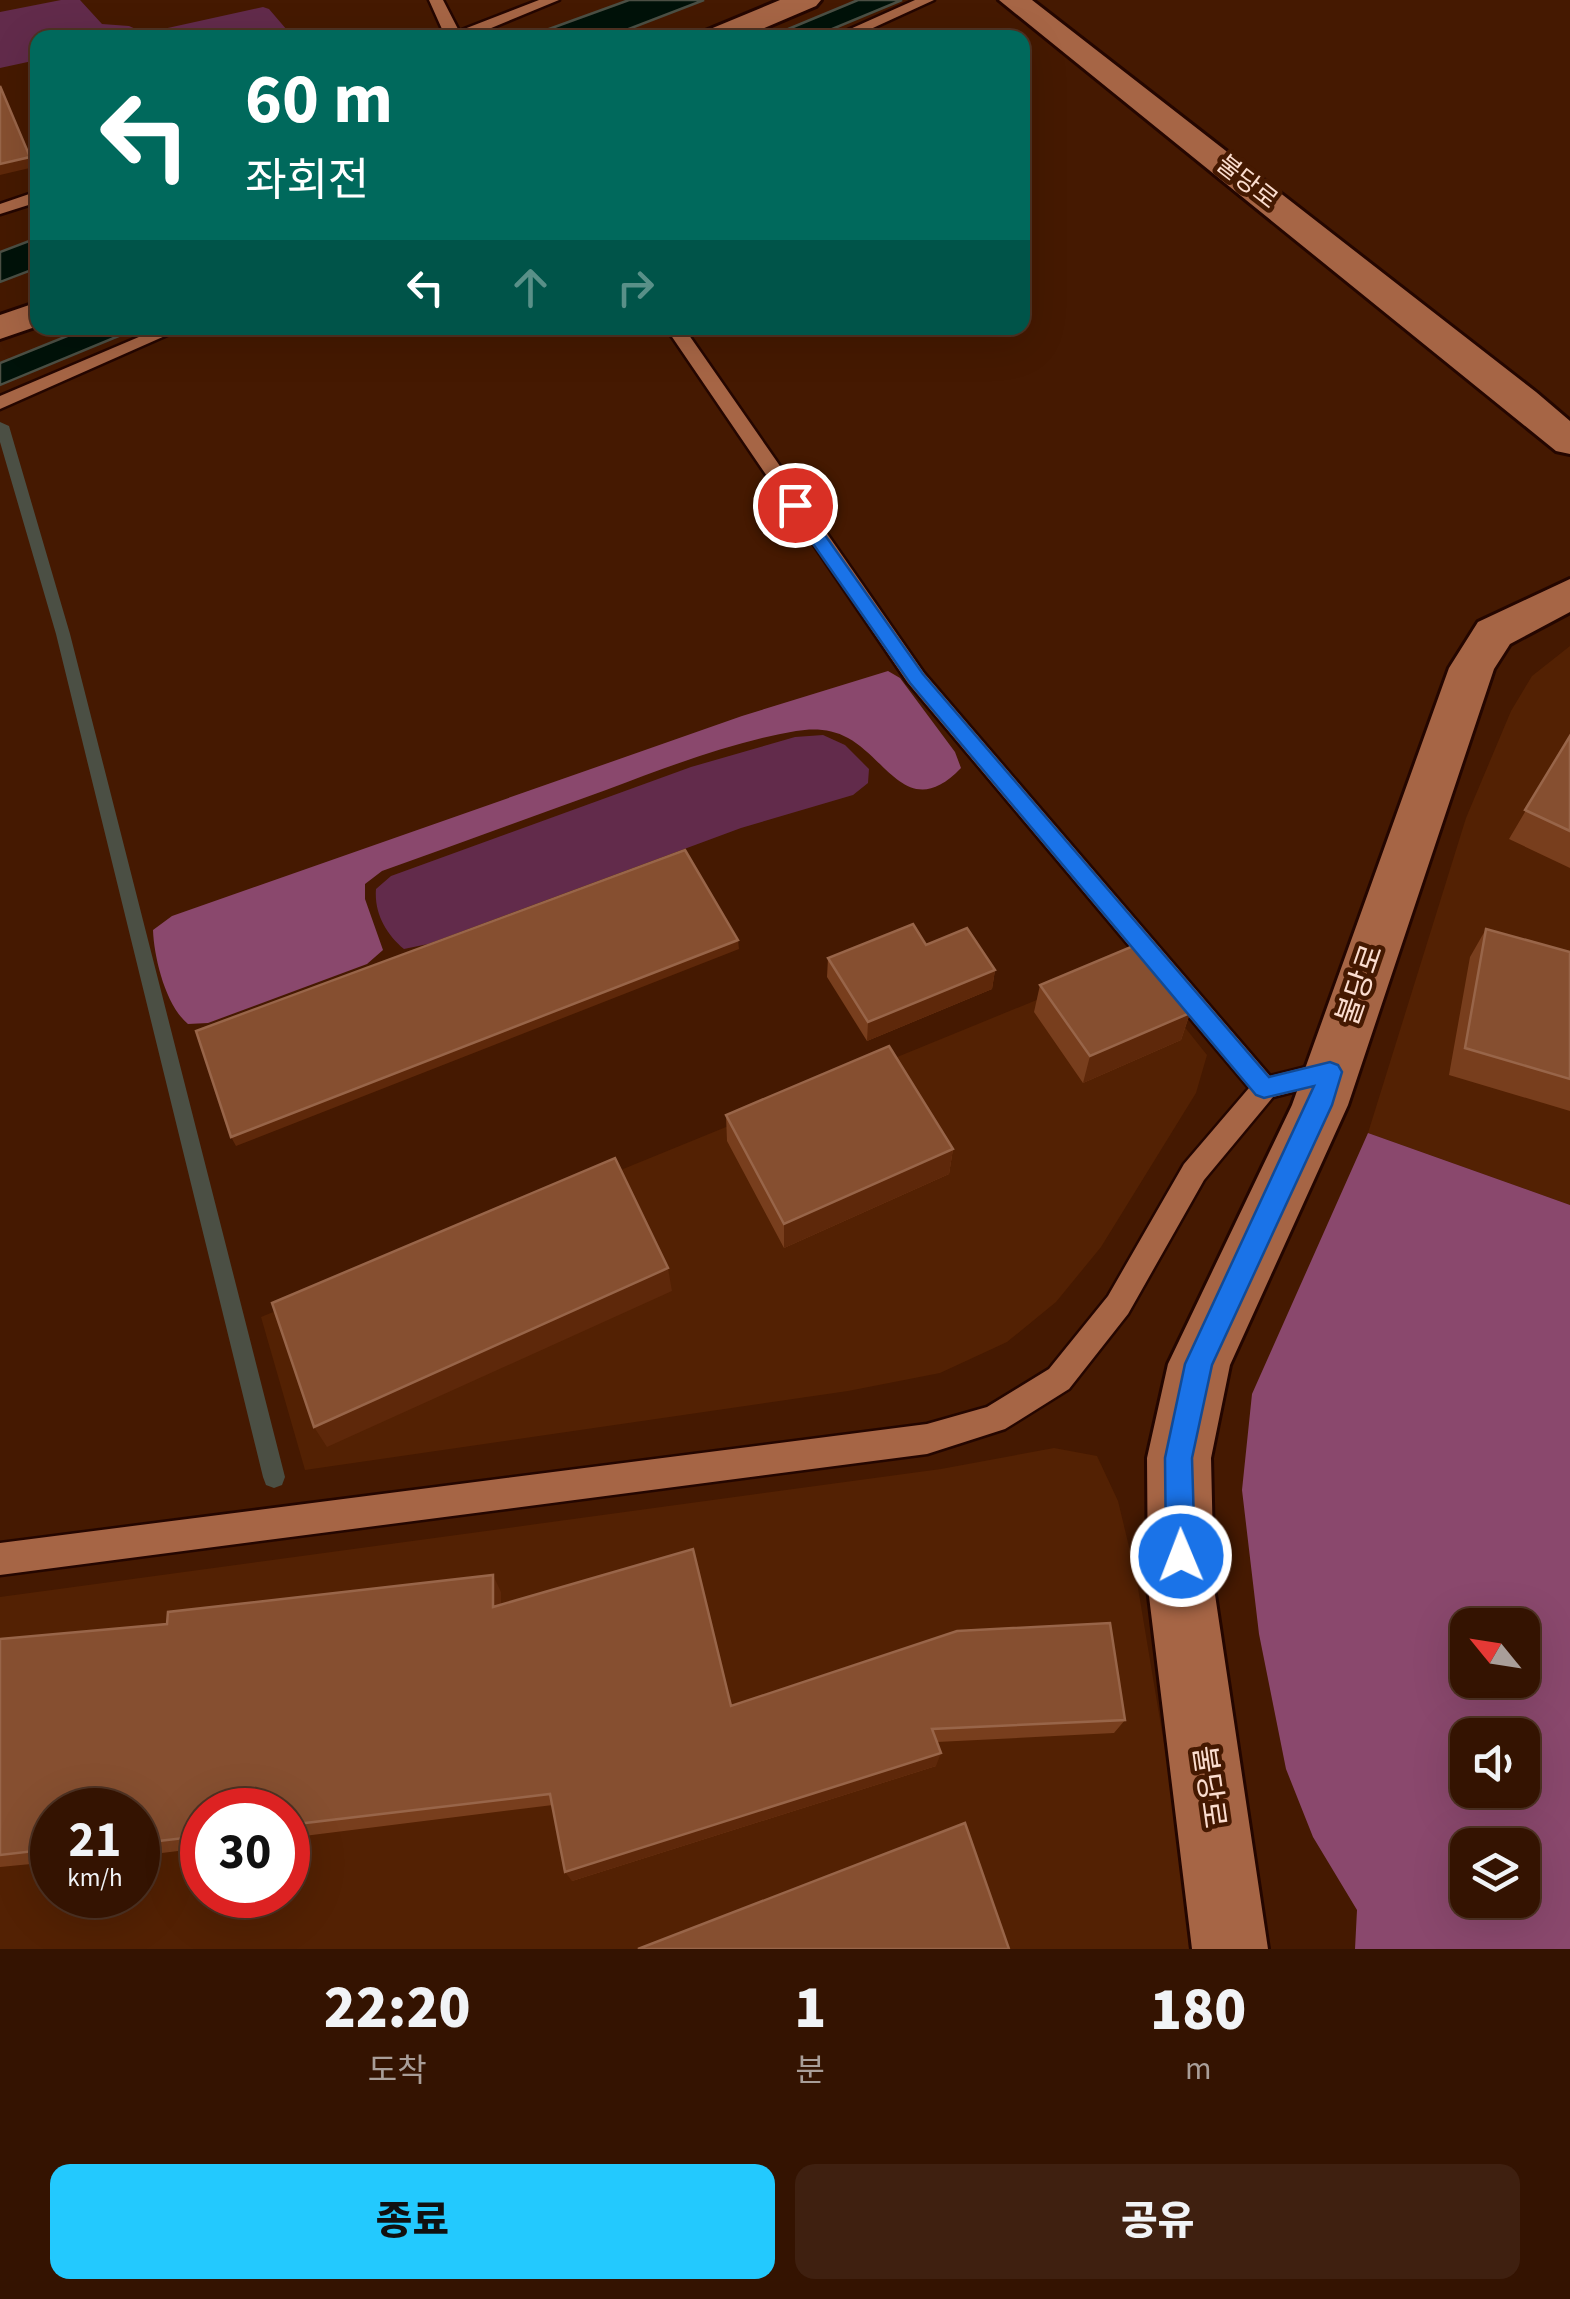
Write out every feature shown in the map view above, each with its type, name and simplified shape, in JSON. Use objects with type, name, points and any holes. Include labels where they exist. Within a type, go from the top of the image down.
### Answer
[{"type":"street","points":[[733,30],[806,0]]},
{"type":"street","name":"불당로","points":[[1014,0],[1522,400],[1570,442]]},
{"type":"street","points":[[0,328],[30,316]]},
{"type":"street","name":"불당로","points":[[1230,1949],[1182,1588],[1178,1458],[1199,1364],[1320,1105],[1472,668],[1494,634],[1570,594]]},
{"type":"lane","points":[[436,0],[451,30]]},
{"type":"lane","points":[[473,30],[552,0]]},
{"type":"lane","points":[[855,30],[927,0]]},
{"type":"lane","points":[[0,209],[30,199]]},
{"type":"lane","points":[[0,403],[158,335]]},
{"type":"lane","points":[[680,335],[916,678],[1264,1088]]},
{"type":"lane","points":[[0,1559],[927,1439],[994,1418],[1059,1378],[1118,1305],[1194,1172],[1264,1088],[1330,1072]]},
{"type":"shaded area","points":[[80,0],[102,24],[138,30],[30,30],[30,62],[0,68],[0,12]]},
{"type":"shaded area","points":[[629,0],[704,0],[626,30],[546,30]]},
{"type":"shaded area","points":[[858,0],[902,0],[830,30],[786,30]]},
{"type":"shaded area","points":[[263,7],[287,30],[159,30]]},
{"type":"shaded area","points":[[30,241],[30,271],[0,282],[0,252]]},
{"type":"shaded area","points":[[70,335],[121,335],[0,385],[0,363]]},
{"type":"shaded area","points":[[1570,646],[1570,1205],[1368,1133],[1466,818],[1511,711],[1532,676]]},
{"type":"shaded area","points":[[888,671],[900,678],[955,752],[961,768],[943,783],[927,789],[913,788],[900,782],[848,738],[829,731],[803,730],[748,742],[676,764],[382,871],[365,884],[365,899],[383,950],[367,964],[208,1023],[188,1024],[173,1006],[159,967],[153,930],[172,916],[742,716]]},
{"type":"shaded area","points":[[823,735],[845,745],[869,769],[868,783],[853,795],[741,828],[428,944],[404,949],[379,915],[376,889],[391,876],[691,767],[795,737]]},
{"type":"shaded area","points":[[1132,961],[1207,1055],[1196,1093],[1101,1247],[1056,1302],[1007,1342],[940,1373],[848,1391],[305,1470],[261,1317]]},
{"type":"shaded area","points":[[1368,1133],[1570,1205],[1570,1949],[1355,1949],[1357,1910],[1313,1837],[1286,1769],[1259,1634],[1242,1490],[1252,1394]]},
{"type":"shaded area","points":[[1054,1448],[1097,1456],[1118,1501],[1136,1576],[1186,1876],[1189,1949],[0,1949],[0,1597],[941,1469]]},
{"type":"building","points":[[0,86],[30,157],[0,164]]},
{"type":"building","points":[[1570,736],[1570,831],[1525,810]]},
{"type":"building","points":[[685,850],[738,940],[231,1137],[196,1031]]},
{"type":"building","points":[[913,924],[926,945],[967,928],[995,970],[868,1022],[828,958]]},
{"type":"building","points":[[1486,929],[1570,952],[1570,1079],[1465,1048]]},
{"type":"building","points":[[1138,944],[1190,1013],[1090,1056],[1040,985]]},
{"type":"building","points":[[889,1046],[953,1149],[784,1224],[726,1115]]},
{"type":"building","points":[[615,1158],[668,1268],[314,1427],[272,1303]]},
{"type":"building","points":[[693,1549],[731,1706],[957,1631],[1110,1623],[1125,1720],[932,1729],[941,1753],[565,1872],[550,1794],[310,1822],[310,1788],[180,1788],[180,1839],[160,1841],[160,1788],[30,1788],[30,1852],[0,1855],[0,1639],[167,1624],[168,1612],[493,1575],[493,1607]]},
{"type":"building","points":[[965,1823],[1009,1949],[638,1949]]},
{"type":"waterway","points":[[2,426],[63,634],[274,1477]]},
{"type":"route","points":[[795,505],[916,678],[1264,1088],[1330,1072],[1320,1105],[1199,1364],[1178,1458],[1181,1556]]}]
